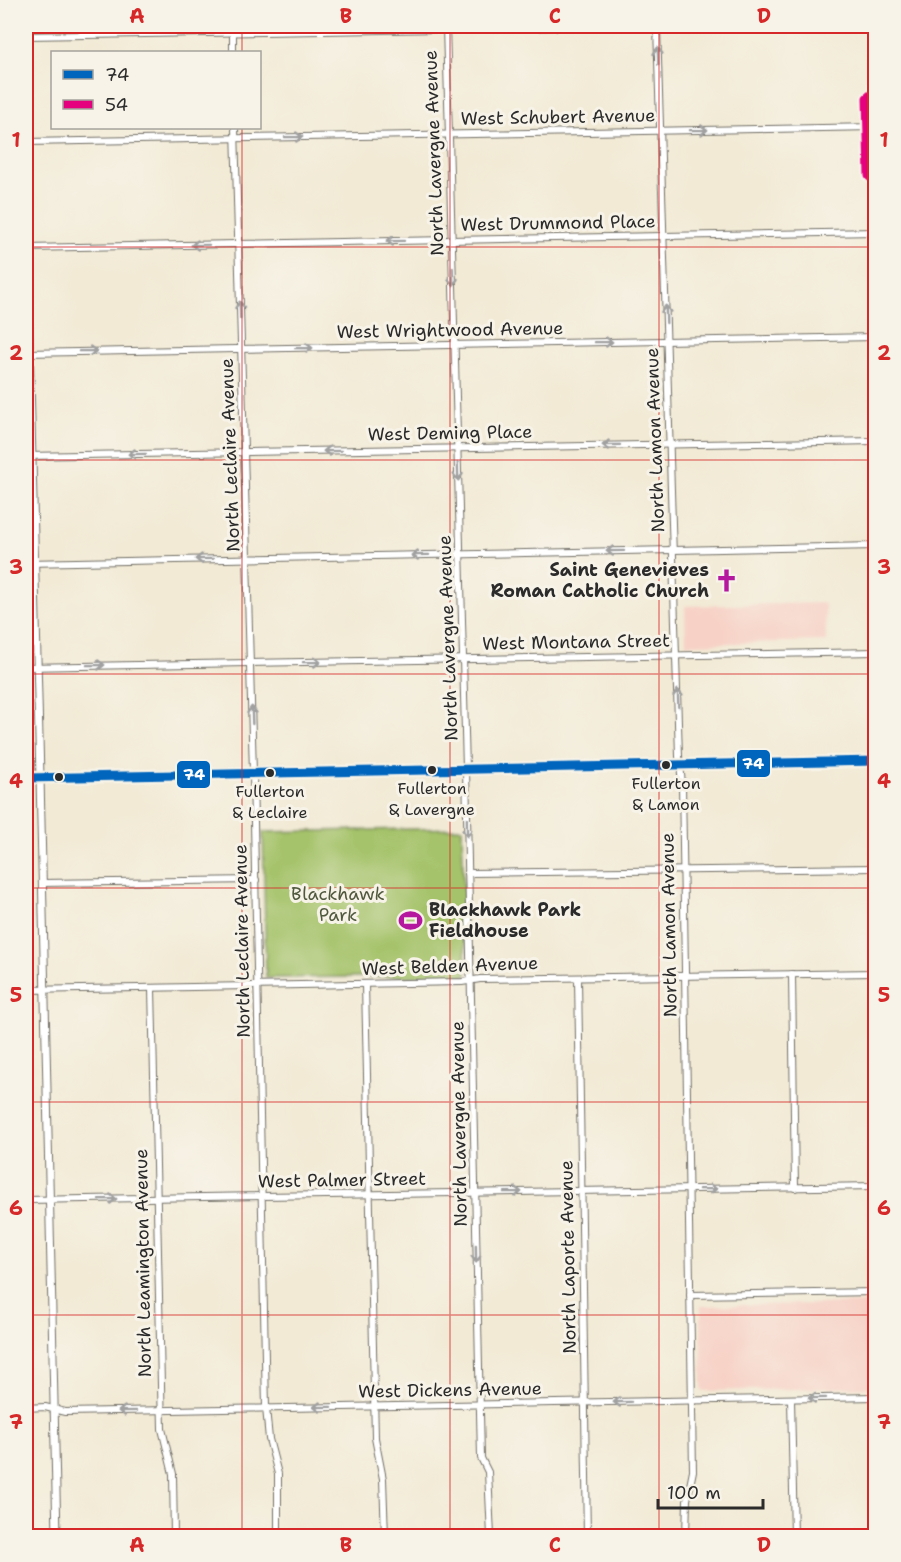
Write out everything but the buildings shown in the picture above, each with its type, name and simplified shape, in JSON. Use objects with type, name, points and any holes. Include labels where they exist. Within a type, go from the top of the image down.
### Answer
[{"type":"main road","points":[[873,31],[875,93],[867,98],[872,127],[869,176],[876,182]]},
{"type":"main road","points":[[26,778],[876,762]]},
{"type":"street","points":[[26,36],[233,29],[614,26]]},
{"type":"street","name":"North Lamon Avenue","points":[[657,26],[684,871],[693,1471],[687,1500],[686,1536]]},
{"type":"street","name":"North Lavergne Avenue","points":[[446,27],[466,769],[479,1404],[481,1458],[488,1472],[490,1488],[490,1536]]},
{"type":"street","points":[[233,29],[233,51]]},
{"type":"street","name":"West Schubert Avenue","points":[[26,142],[872,127]]},
{"type":"street","name":"North Leclaire Avenue","points":[[236,129],[256,880],[266,1408],[269,1439],[278,1474],[278,1536]]},
{"type":"street","points":[[26,220],[29,456],[38,666],[57,1536]]},
{"type":"street","name":"West Drummond Place","points":[[26,248],[876,232]]},
{"type":"street","name":"West Wrightwood Avenue","points":[[27,353],[876,337]]},
{"type":"street","name":"West Deming Place","points":[[29,456],[876,441]]},
{"type":"street","points":[[26,562],[876,546]]},
{"type":"street","name":"West Montana Street","points":[[26,667],[876,652]]},
{"type":"street","points":[[468,873],[876,868]]},
{"type":"street","points":[[42,883],[256,880]]},
{"type":"street","name":"West Belden Avenue","points":[[26,990],[876,973]]},
{"type":"street","points":[[792,974],[795,1188]]},
{"type":"street","name":"North Laporte Avenue","points":[[578,978],[587,1536]]},
{"type":"street","points":[[365,984],[375,1438],[383,1479],[385,1536]]},
{"type":"street","name":"North Leamington Avenue","points":[[152,988],[161,1410],[163,1442],[173,1474],[174,1536]]},
{"type":"street","name":"West Palmer Street","points":[[26,1200],[876,1186]]},
{"type":"street","points":[[690,1295],[876,1292]]},
{"type":"street","name":"West Dickens Avenue","points":[[26,1408],[45,1407],[65,1412],[876,1397]]},
{"type":"street","points":[[791,1399],[794,1536]]},
{"type":"shaded area","points":[[825,603],[826,641],[686,644],[685,606]]},
{"type":"shaded area","points":[[875,1303],[875,1387],[702,1391],[701,1306]]},
{"type":"green space","name":"Blackhawk Park","points":[[462,828],[466,976],[266,978],[263,832]]},
{"type":"transit line","name":"54","points":[[872,26],[874,92],[867,98],[869,176],[876,182]]},
{"type":"transit line","name":"74","points":[[26,778],[876,761]]},
{"type":"place","name":"Saint Genevieves Roman Catholic Church","points":[[727,580]]},
{"type":"place","name":"Fullerton & Lamon","points":[[666,765]]},
{"type":"place","name":"Fullerton & Lavergne","points":[[432,770]]},
{"type":"place","name":"Fullerton & Leclaire","points":[[270,773]]},
{"type":"place","name":"Blackhawk Park Fieldhouse","points":[[411,920]]}]
